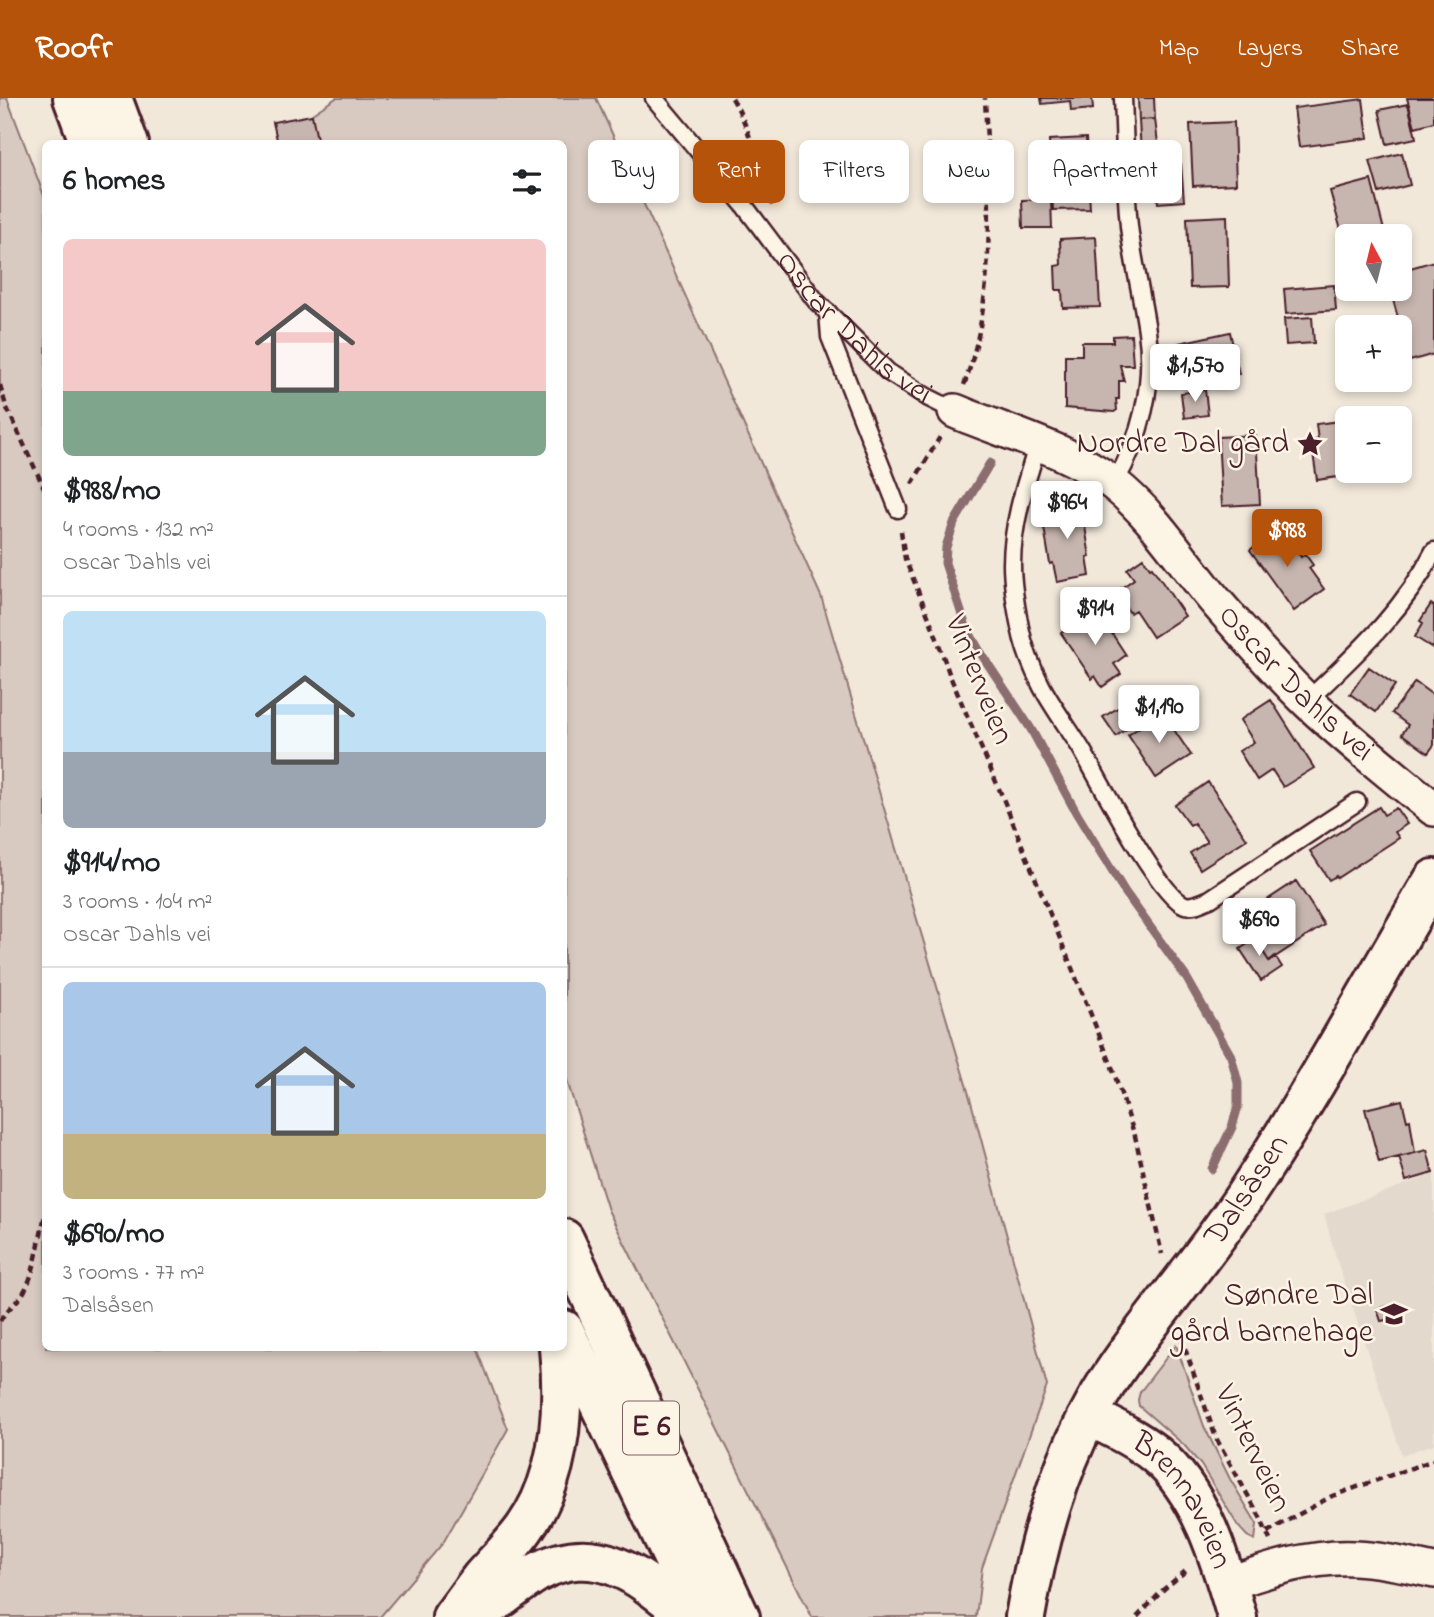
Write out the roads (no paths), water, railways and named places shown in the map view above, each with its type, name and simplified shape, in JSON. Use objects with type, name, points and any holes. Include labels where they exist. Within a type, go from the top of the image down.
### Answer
[{"type":"main road","points":[[73,98],[89,140]]},
{"type":"main road","points":[[112,98],[128,140]]},
{"type":"main road","name":"Dalsåsen","points":[[1025,1617],[1038,1549],[1057,1485],[1089,1416],[1119,1364],[1195,1266],[1250,1189],[1316,1083],[1434,879]]},
{"type":"main road","name":"E 6","points":[[567,1244],[740,1617]]},
{"type":"main road","name":"E 6","points":[[567,1336],[701,1617]]},
{"type":"main road","points":[[452,1617],[515,1541],[542,1498],[553,1471],[562,1377],[559,1351]]},
{"type":"main road","name":"Brennaveien","points":[[1089,1416],[1136,1440],[1164,1462],[1198,1512],[1217,1553],[1220,1588]]},
{"type":"main road","points":[[467,1617],[498,1600],[540,1571],[566,1562],[592,1559],[632,1573],[690,1617]]},
{"type":"street","name":"Oscar Dahls vei","points":[[955,411],[1038,444],[1079,463],[1114,484],[1138,506],[1217,603],[1307,701],[1434,809]]},
{"type":"street","points":[[1220,1588],[1295,1564],[1334,1558],[1376,1560],[1434,1571]]},
{"type":"lane","name":"Oscar Dahls vei","points":[[654,98],[743,204],[810,293],[828,312],[888,372],[955,411]]},
{"type":"lane","points":[[1114,484],[1138,435],[1148,394],[1149,360],[1147,330],[1129,225],[1123,98]]},
{"type":"lane","points":[[828,312],[830,337],[898,509]]},
{"type":"lane","points":[[1038,444],[1020,500],[1012,563],[1020,627],[1028,658],[1042,687],[1111,803],[1155,874],[1173,896],[1185,905],[1196,905],[1210,899],[1357,802]]},
{"type":"lane","points":[[1307,701],[1364,647],[1408,596],[1434,551]]},
{"type":"waterway","points":[[990,463],[954,523],[946,547],[945,563],[966,627],[982,655],[1031,729],[1077,814],[1125,892],[1186,977],[1231,1056],[1238,1083],[1238,1106],[1232,1127],[1212,1169]]},
{"type":"place","name":"Nordre Dal gård","points":[[1310,444]]},
{"type":"place","name":"Søndre Dal gård barnehage","points":[[1394,1314]]}]
